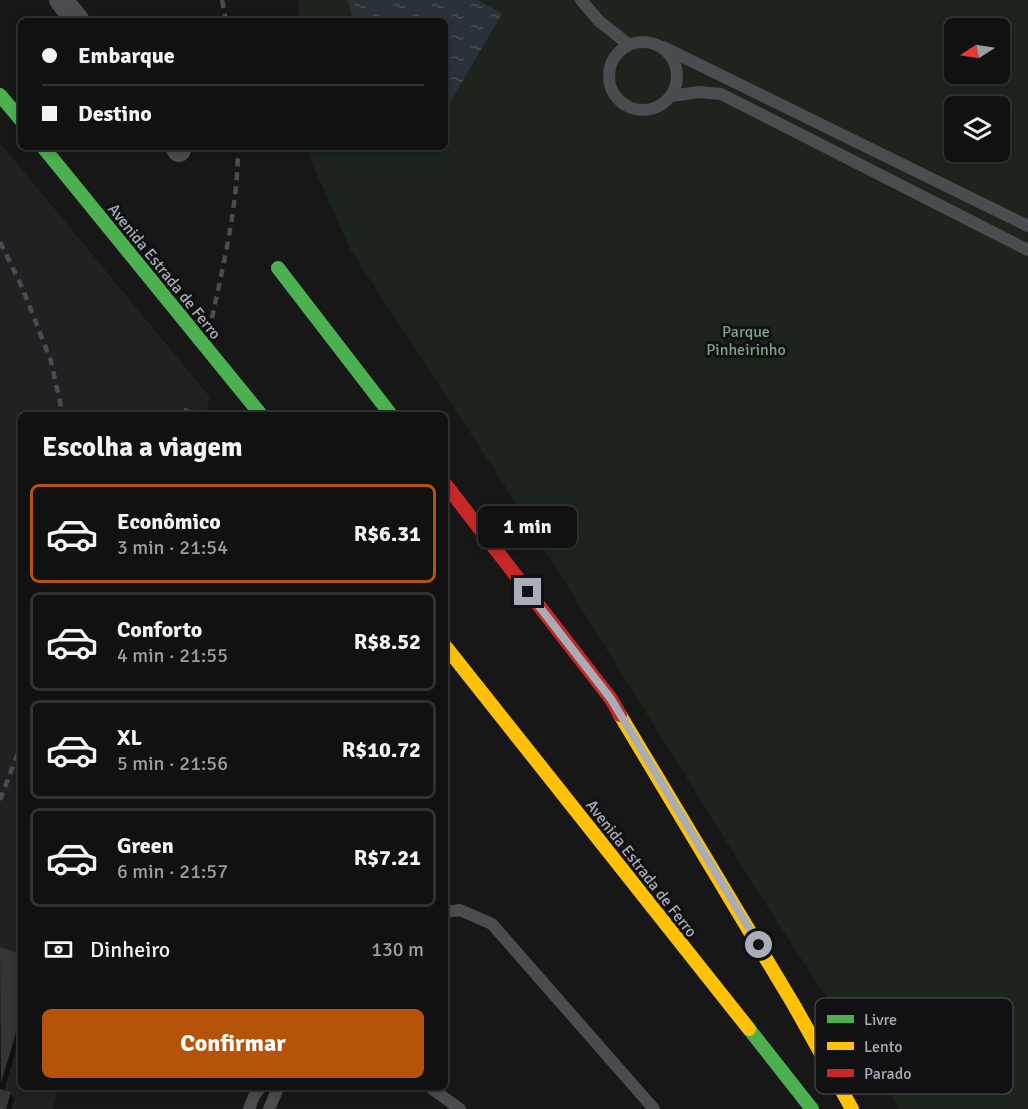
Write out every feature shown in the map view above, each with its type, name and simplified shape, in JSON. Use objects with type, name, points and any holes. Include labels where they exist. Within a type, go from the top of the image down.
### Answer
[{"type":"main road","points":[[0,95],[18,116]]},
{"type":"main road","name":"Avenida Estrada de Ferro","points":[[45,150],[259,412]]},
{"type":"main road","points":[[278,268],[389,412]]},
{"type":"main road","points":[[448,488],[611,699],[815,1043]]},
{"type":"main road","name":"Avenida Estrada de Ferro","points":[[448,650],[812,1109]]},
{"type":"main road","points":[[844,1094],[852,1109]]},
{"type":"street","points":[[61,0],[76,18]]},
{"type":"lane","points":[[581,0],[599,21],[628,44]]},
{"type":"lane","points":[[663,47],[674,61],[678,79],[671,96],[657,108],[640,111],[622,104],[611,90],[608,72],[614,56],[628,44],[646,41],[663,47],[1028,226]]},
{"type":"lane","points":[[671,96],[699,92],[721,94],[1028,250]]},
{"type":"lane","points":[[448,912],[460,910],[492,924],[654,1109]]},
{"type":"lane","points":[[249,1109],[258,1090]]},
{"type":"lane","points":[[269,1109],[277,1090]]},
{"type":"lane","points":[[434,1090],[460,1109]]},
{"type":"shaded area","points":[[0,143],[210,397],[206,412],[18,412],[18,1090],[58,1090],[53,1109],[0,1109]]},
{"type":"green space","name":"Parque Pinheirinho","points":[[298,0],[1028,0],[1028,1109],[899,1109],[889,1094],[1013,1094],[1013,998],[827,998],[756,889],[503,483],[350,249],[306,150],[448,150],[448,18],[299,18]]},
{"type":"water","points":[[348,0],[478,0],[502,14],[448,106],[448,18],[352,18]]},
{"type":"building","points":[[0,947],[18,953],[18,1026],[1,1083]]},
{"type":"building","points":[[0,1089],[11,1092],[6,1109],[0,1109]]},
{"type":"railway","points":[[222,0],[225,18]]},
{"type":"railway","points":[[212,318],[233,211],[238,150]]},
{"type":"railway","points":[[0,242],[22,287],[51,361],[62,412]]},
{"type":"railway","points":[[186,412],[187,408]]},
{"type":"railway","points":[[0,800],[18,753]]},
{"type":"traffic: fast","points":[[0,95],[18,116]]},
{"type":"traffic: fast","points":[[45,150],[259,412]]},
{"type":"traffic: fast","points":[[278,268],[389,412]]},
{"type":"traffic: fast","points":[[749,1029],[812,1109]]},
{"type":"traffic: slow","points":[[448,650],[749,1029]]},
{"type":"traffic: slow","points":[[620,715],[815,1043]]},
{"type":"traffic: slow","points":[[844,1094],[852,1109]]},
{"type":"traffic: jam","points":[[448,488],[611,699],[620,715]]},
{"type":"route","points":[[528,592],[611,699],[759,945]]}]
